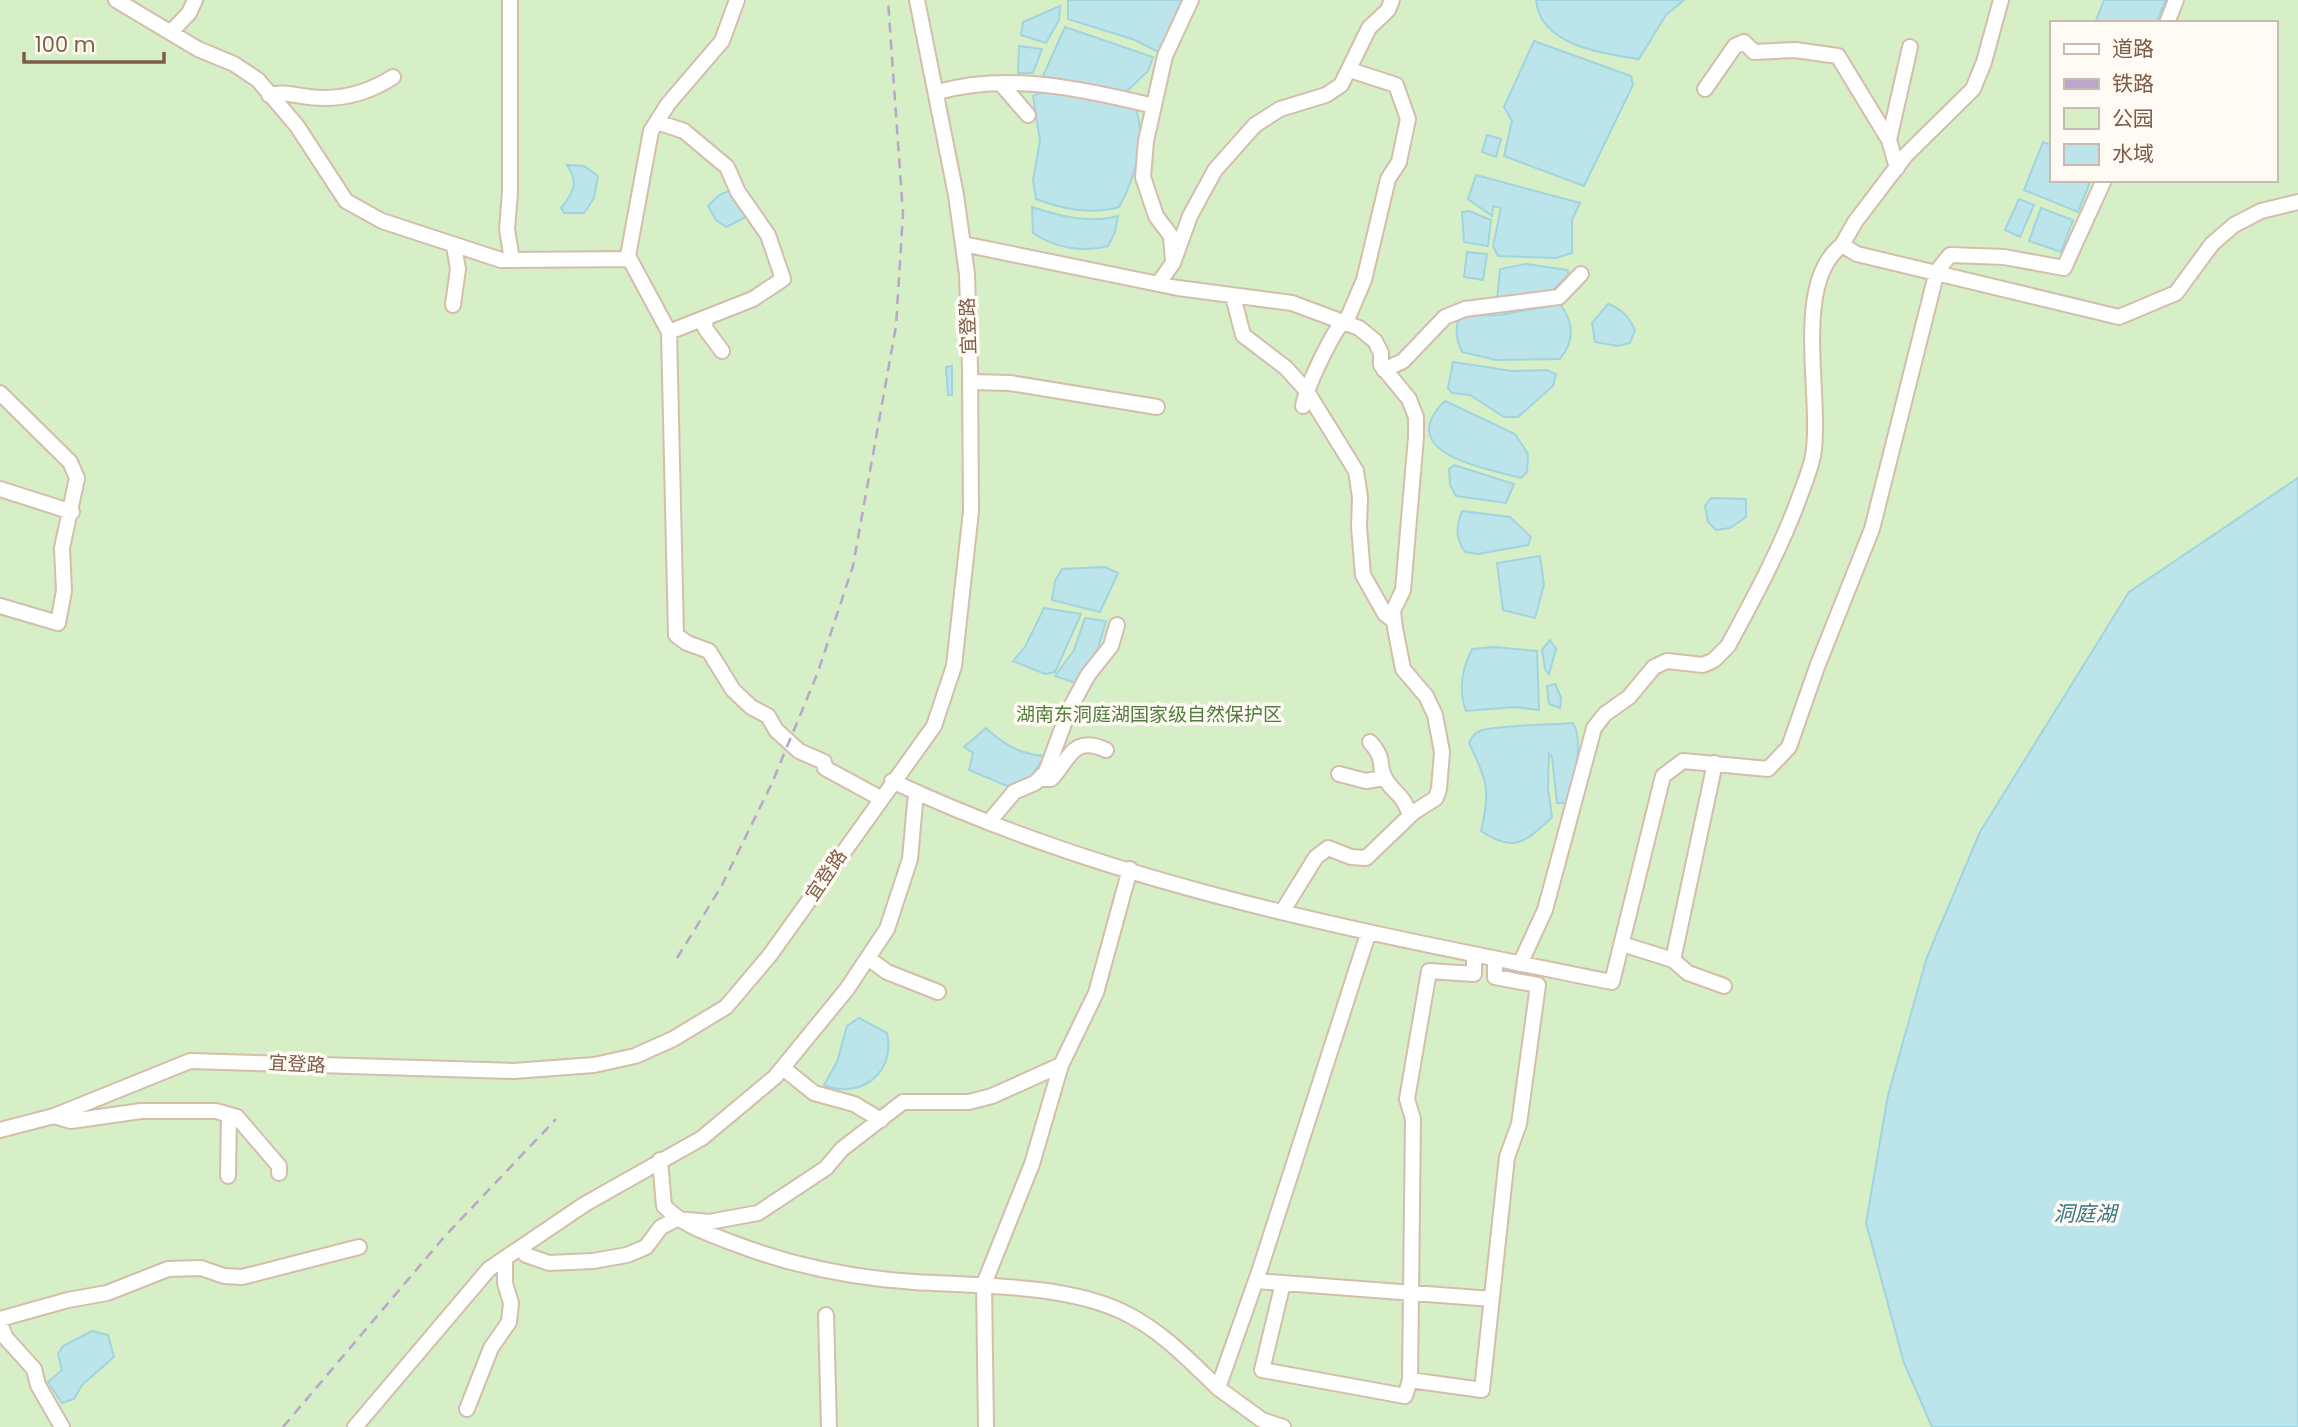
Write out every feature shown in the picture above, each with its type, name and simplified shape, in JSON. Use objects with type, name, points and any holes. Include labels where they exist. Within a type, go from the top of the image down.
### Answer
[{"type":"street","points":[[116,0],[258,80],[297,126],[346,201],[382,221],[454,246],[512,260],[630,259]]},
{"type":"street","points":[[171,32],[189,13],[195,0]]},
{"type":"street","points":[[510,0],[510,192],[507,229],[512,260]]},
{"type":"street","points":[[737,0],[722,41],[668,104],[651,131],[630,259],[670,332],[676,635],[687,643],[709,651],[733,690],[751,707],[768,716],[776,730],[799,751],[824,762],[825,768],[880,798]]},
{"type":"street","name":"宜登路","points":[[0,1130],[54,1116],[190,1061],[514,1071],[594,1065],[635,1056],[673,1039],[726,1007],[770,955],[892,781],[934,726],[954,666],[971,510],[970,382],[963,244],[918,0]]},
{"type":"street","points":[[1173,262],[1171,236],[1156,216],[1143,177],[1146,141],[1165,56],[1191,0]]},
{"type":"street","points":[[1158,284],[1173,262],[1190,216],[1215,170],[1255,125],[1280,109],[1326,95],[1341,85],[1369,29],[1388,10],[1392,0]]},
{"type":"street","points":[[1520,964],[1545,910],[1594,729],[1605,714],[1629,697],[1654,667],[1667,661],[1703,665],[1714,660],[1728,646],[1784,539],[1812,459],[1816,434],[1813,299],[1833,252],[1842,245],[1855,222],[1906,155],[1973,89],[1984,62],[2001,0]]},
{"type":"street","points":[[2168,21],[2176,0]]},
{"type":"street","points":[[1704,89],[1735,46],[1744,42],[1754,52],[1795,50],[1838,56],[1889,140],[1897,169]]},
{"type":"street","points":[[1889,140],[1910,47]]},
{"type":"street","points":[[1303,406],[1306,390],[1332,336],[1345,322],[1364,280],[1388,179],[1398,162],[1408,119],[1396,85],[1350,70]]},
{"type":"street","points":[[269,95],[284,91],[325,98],[358,96],[393,77]]},
{"type":"street","points":[[937,92],[965,84],[1085,89],[1154,106]]},
{"type":"street","points":[[1002,85],[1028,115]]},
{"type":"street","points":[[657,122],[684,131],[727,167],[738,192],[768,235],[783,279],[753,299],[670,332]]},
{"type":"street","points":[[892,781],[989,822],[1071,852],[1282,912],[1368,934],[1612,982],[1663,776],[1683,761],[1768,769],[1789,747],[1816,667],[1872,529],[1937,271],[1950,255],[2004,257],[2064,268],[2103,182]]},
{"type":"street","points":[[1842,245],[1857,254],[1937,271],[2119,317],[2176,293],[2212,244],[2234,225],[2262,211],[2298,202]]},
{"type":"street","points":[[963,244],[1158,284],[1292,303],[1359,328],[1375,341],[1384,370],[1409,399],[1416,417],[1403,590],[1394,611],[1394,621],[1403,669],[1426,696],[1435,715],[1442,752],[1436,798],[1410,816],[1366,858],[1351,857],[1328,848],[1316,857],[1282,912]]},
{"type":"street","points":[[453,305],[458,269],[454,246]]},
{"type":"street","points":[[1384,370],[1403,361],[1444,317],[1465,309],[1559,297],[1581,274]]},
{"type":"street","points":[[1233,296],[1243,335],[1286,368],[1306,390],[1356,471],[1360,497],[1359,527],[1363,575],[1385,614],[1394,621]]},
{"type":"street","points":[[706,318],[705,328],[723,351]]},
{"type":"street","points":[[970,382],[1010,383],[1157,407]]},
{"type":"street","points":[[0,393],[70,463],[77,478],[72,512],[62,548],[65,591],[58,624],[0,606]]},
{"type":"street","points":[[0,489],[72,512]]},
{"type":"street","points":[[989,822],[1014,792],[1046,772],[1069,710],[1088,674],[1111,646],[1117,625]]},
{"type":"street","points":[[1370,742],[1381,755],[1384,778],[1407,803],[1410,816]]},
{"type":"street","points":[[1040,778],[1051,779],[1069,753],[1082,746],[1095,745],[1106,750]]},
{"type":"street","points":[[1673,960],[1715,764]]},
{"type":"street","points":[[1339,774],[1366,781],[1384,778]]},
{"type":"street","points":[[355,1427],[489,1269],[585,1204],[702,1138],[783,1068],[847,989],[887,929],[910,859],[916,792]]},
{"type":"street","points":[[986,1427],[984,1283],[1032,1164],[1061,1065],[1096,993],[1130,869]]},
{"type":"street","points":[[1218,1388],[1256,1281],[1368,934]]},
{"type":"street","points":[[1622,944],[1673,960],[1688,973],[1724,986]]},
{"type":"street","points":[[1474,955],[1474,974]]},
{"type":"street","points":[[868,958],[887,972],[939,992]]},
{"type":"street","points":[[1495,959],[1495,977]]},
{"type":"street","points":[[1283,1283],[1262,1370],[1405,1396],[1409,1380],[1413,1119],[1407,1099],[1429,971],[1474,974],[1538,985],[1519,1124],[1507,1157],[1482,1390],[1409,1380]]},
{"type":"street","points":[[520,1248],[526,1255],[549,1264],[627,1255],[646,1247],[661,1227],[677,1219],[709,1222],[758,1213],[826,1168],[842,1149],[903,1102],[969,1102],[992,1096],[1061,1065]]},
{"type":"street","points":[[783,1068],[814,1093],[854,1104],[881,1120]]},
{"type":"street","points":[[54,1116],[71,1121],[180,1108],[216,1111],[237,1118],[279,1166],[279,1173]]},
{"type":"street","points":[[228,1176],[229,1115]]},
{"type":"street","points":[[660,1160],[664,1206],[682,1223],[762,1254],[838,1272],[914,1282],[984,1283],[1095,1302],[1123,1312],[1163,1335],[1218,1388],[1262,1420],[1283,1427]]},
{"type":"street","points":[[62,1427],[38,1385],[34,1370],[6,1338],[0,1322],[68,1300],[107,1293],[169,1269],[201,1268],[224,1276],[242,1277],[359,1247]]},
{"type":"street","points":[[467,1409],[491,1348],[509,1322],[511,1303],[505,1263]]},
{"type":"street","points":[[1256,1281],[1492,1299]]},
{"type":"street","points":[[827,1315],[829,1427]]},
{"type":"green space","name":"湖南东洞庭湖国家级自然保护区","points":[[0,0],[2298,0],[2298,1427],[0,1427]]},
{"type":"water","points":[[1068,0],[1184,0],[1160,53],[1135,40],[1068,19]]},
{"type":"water","points":[[1536,0],[1684,0],[1666,15],[1639,59],[1592,50],[1561,38],[1540,16]]},
{"type":"water","points":[[2104,0],[2166,0],[2157,21],[2096,21]]},
{"type":"water","points":[[1060,6],[1059,20],[1046,43],[1021,35],[1023,22]]},
{"type":"water","points":[[1065,27],[1153,57],[1148,71],[1125,93],[1043,76]]},
{"type":"water","points":[[1534,41],[1631,76],[1633,85],[1584,186],[1504,156],[1512,121],[1504,107]]},
{"type":"water","points":[[1019,46],[1042,49],[1033,73],[1018,73]]},
{"type":"water","points":[[1046,89],[1134,105],[1140,143],[1130,183],[1119,207],[1098,211],[1077,210],[1036,199],[1033,180],[1040,141],[1033,96]]},
{"type":"water","points":[[1487,135],[1501,139],[1496,157],[1482,152]]},
{"type":"water","points":[[2043,142],[2050,145],[2050,182],[2090,182],[2078,212],[2024,190]]},
{"type":"water","points":[[567,165],[584,166],[598,176],[594,198],[584,213],[564,213],[561,208],[569,197],[574,182]]},
{"type":"water","points":[[1476,175],[1580,203],[1572,220],[1572,253],[1556,258],[1498,256],[1493,246],[1501,208],[1493,206],[1492,216],[1468,199]]},
{"type":"water","points":[[731,190],[746,217],[726,227],[716,220],[708,206],[719,195]]},
{"type":"water","points":[[2019,199],[2034,205],[2020,237],[2005,230]]},
{"type":"water","points":[[1032,207],[1086,219],[1118,216],[1115,232],[1108,246],[1079,249],[1060,246],[1033,233]]},
{"type":"water","points":[[2041,208],[2073,220],[2061,252],[2029,241]]},
{"type":"water","points":[[1469,211],[1491,220],[1488,246],[1464,242],[1462,212]]},
{"type":"water","points":[[1467,252],[1487,254],[1483,280],[1464,277]]},
{"type":"water","points":[[1526,264],[1568,270],[1568,275],[1551,292],[1497,300],[1500,269]]},
{"type":"water","points":[[1560,304],[1568,318],[1571,332],[1568,345],[1560,359],[1496,360],[1462,352],[1458,343],[1459,316],[1500,315]]},
{"type":"water","points":[[1608,304],[1621,311],[1633,325],[1635,330],[1630,343],[1618,346],[1595,342],[1592,323]]},
{"type":"water","points":[[1453,362],[1512,371],[1547,370],[1556,374],[1553,386],[1518,417],[1504,417],[1470,395],[1452,393],[1448,388]]},
{"type":"water","points":[[952,366],[952,395],[948,395],[946,367]]},
{"type":"water","points":[[1445,401],[1515,434],[1528,454],[1527,472],[1521,478],[1486,469],[1467,463],[1436,446],[1429,434],[1432,419]]},
{"type":"water","points":[[1454,465],[1514,484],[1506,503],[1456,496],[1450,485],[1449,469]]},
{"type":"water","name":"洞庭湖","points":[[2298,478],[2298,1427],[1932,1427],[1904,1363],[1866,1223],[1888,1095],[1927,957],[1980,832],[2129,592]]},
{"type":"water","points":[[1711,498],[1746,499],[1746,517],[1730,528],[1716,530],[1708,522],[1705,506]]},
{"type":"water","points":[[1462,511],[1510,517],[1531,537],[1528,545],[1478,554],[1465,552],[1459,542],[1458,532]]},
{"type":"water","points":[[1540,556],[1544,585],[1535,618],[1503,610],[1497,563]]},
{"type":"water","points":[[1105,567],[1118,573],[1100,612],[1052,600],[1055,581],[1062,569]]},
{"type":"water","points":[[1044,608],[1081,614],[1055,672],[1045,674],[1013,661],[1025,647]]},
{"type":"water","points":[[1085,618],[1106,621],[1097,652],[1076,683],[1055,676],[1074,650]]},
{"type":"water","points":[[1550,640],[1556,649],[1549,674],[1545,669],[1542,650]]},
{"type":"water","points":[[1494,647],[1537,651],[1539,710],[1515,707],[1466,711],[1462,687],[1472,649]]},
{"type":"water","points":[[1555,684],[1561,697],[1560,708],[1549,704],[1547,686]]},
{"type":"water","points":[[1573,723],[1578,740],[1577,763],[1573,786],[1566,803],[1557,803],[1552,757],[1549,754],[1548,788],[1552,817],[1535,833],[1520,842],[1502,842],[1481,831],[1486,795],[1480,767],[1469,743],[1473,736],[1487,729]]},
{"type":"water","points":[[986,728],[1013,748],[1045,756],[1030,778],[1007,786],[969,770],[973,753],[964,747]]},
{"type":"water","points":[[859,1018],[887,1033],[886,1060],[881,1071],[862,1086],[850,1089],[824,1085],[837,1062],[847,1026]]},
{"type":"water","points":[[92,1331],[108,1335],[114,1357],[82,1385],[74,1399],[62,1403],[48,1382],[62,1370],[58,1354],[63,1346]]},
{"type":"railway","points":[[677,958],[721,887],[772,783],[818,672],[853,566],[896,326],[903,214],[888,0]]},
{"type":"railway","points":[[283,1427],[445,1236],[556,1119]]}]
